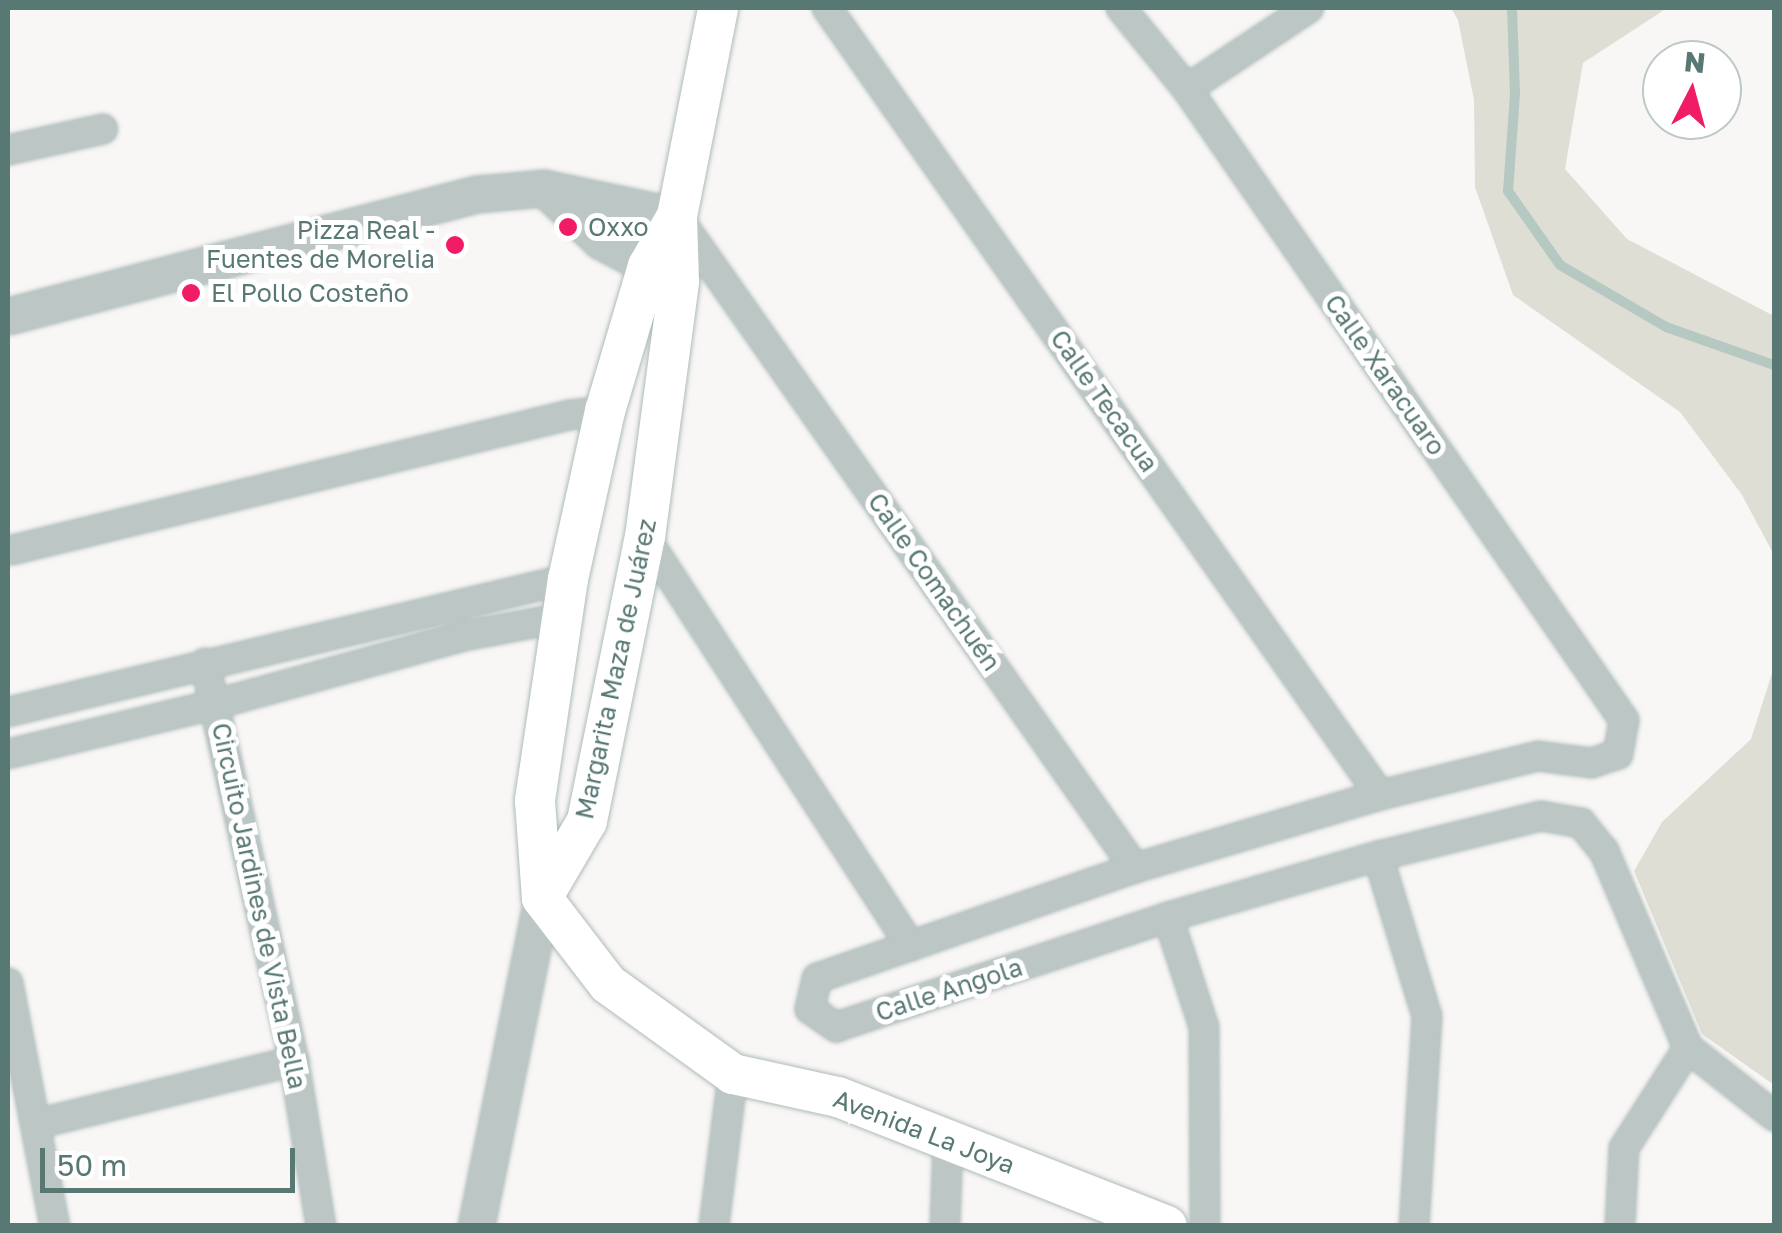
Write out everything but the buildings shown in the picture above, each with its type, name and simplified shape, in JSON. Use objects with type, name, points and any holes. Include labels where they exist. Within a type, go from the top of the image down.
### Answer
[{"type":"main road","name":"Margarita Maza de Juárez","points":[[542,898],[588,821],[645,537],[664,274],[718,8]]},
{"type":"main road","name":"Margarita Maza de Juárez","points":[[542,898],[536,801],[568,579],[606,411],[664,274]]},
{"type":"main road","name":"Avenida La Joya","points":[[542,898],[608,984],[733,1074],[838,1097],[1167,1226]]},
{"type":"street","name":"Calle Tecacua","points":[[828,8],[1380,795]]},
{"type":"street","name":"Calle Xaracuaro","points":[[1121,8],[1187,88],[1624,720],[1618,754]]},
{"type":"street","points":[[1187,88],[1309,8]]},
{"type":"street","points":[[8,150],[103,129]]},
{"type":"street","points":[[8,316],[477,194],[544,188],[677,216]]},
{"type":"street","points":[[544,188],[601,241],[664,274],[734,296]]},
{"type":"street","name":"Calle Comachuén","points":[[677,216],[1135,868]]},
{"type":"street","points":[[12,550],[569,415],[606,411]]},
{"type":"street","points":[[645,537],[911,946]]},
{"type":"street","points":[[8,712],[568,579]]},
{"type":"street","name":"Circuito Jardines de Vista Bella","points":[[8,754],[216,704],[469,635],[562,618]]},
{"type":"street","name":"Circuito Jardines de Vista Bella","points":[[205,663],[294,1060],[321,1226]]},
{"type":"street","name":"Calle Angola","points":[[1618,754],[1592,763],[1538,756],[1380,795],[1135,868],[817,978],[810,1008],[836,1027],[1168,917],[1378,856],[1541,816],[1581,823],[1604,850],[1688,1048],[1774,1116]]},
{"type":"street","points":[[1378,856],[1427,1016],[1414,1226]]},
{"type":"street","name":"Margarita Maza de Juárez","points":[[476,1226],[542,898]]},
{"type":"street","points":[[1168,917],[1204,1027],[1205,1226]]},
{"type":"street","points":[[8,983],[55,1226]]},
{"type":"street","points":[[1620,1226],[1624,1148],[1688,1048]]},
{"type":"street","points":[[36,1124],[294,1060]]},
{"type":"street","points":[[714,1226],[733,1074]]},
{"type":"street","points":[[945,1226],[948,1141]]},
{"type":"shaded area","points":[[1451,8],[1667,8],[1583,63],[1565,169],[1627,239],[1774,316],[1774,555],[1742,495],[1680,412],[1513,295],[1475,187],[1474,100],[1458,20]]},
{"type":"shaded area","points":[[1774,667],[1774,1085],[1702,1034],[1634,871],[1662,822],[1751,739]]},
{"type":"waterway","points":[[1512,8],[1515,94],[1508,191],[1560,265],[1666,327],[1774,365]]},
{"type":"place","name":"Oxxo","points":[[568,227]]},
{"type":"place","name":"Pizza Real - Fuentes de Morelia","points":[[455,245]]},
{"type":"place","name":"El Pollo Costeño","points":[[191,293]]}]
